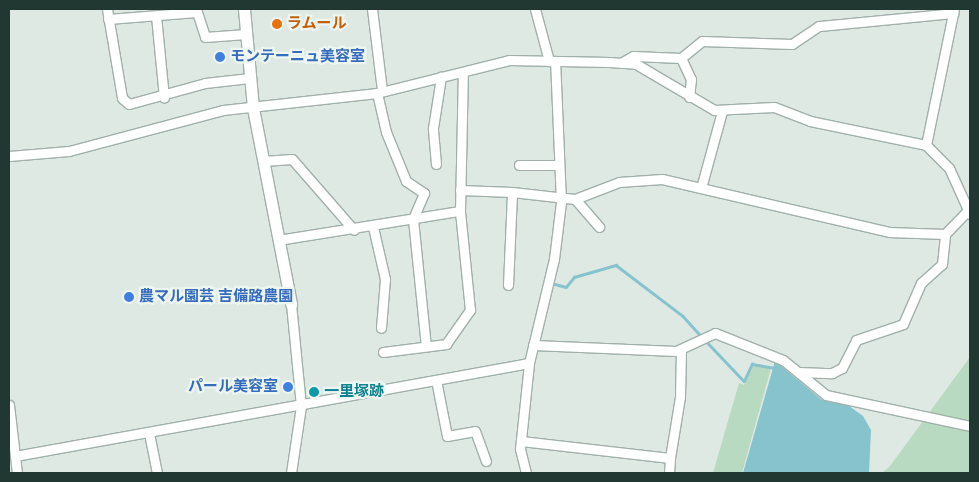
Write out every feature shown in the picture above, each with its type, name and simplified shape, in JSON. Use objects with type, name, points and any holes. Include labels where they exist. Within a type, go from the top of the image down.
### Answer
[{"type":"street","points":[[106,9],[122,98],[129,104],[164,98],[205,83],[250,78]]},
{"type":"street","points":[[244,9],[253,108],[291,304],[300,406],[292,473]]},
{"type":"street","points":[[372,9],[379,92],[386,132],[406,181],[424,194],[413,219],[426,346]]},
{"type":"street","points":[[526,473],[521,441],[529,363],[554,259],[560,196],[552,61],[535,9]]},
{"type":"street","points":[[681,58],[692,45],[702,41],[792,44],[818,26],[954,11],[926,145]]},
{"type":"street","points":[[108,19],[198,12],[204,37],[246,34]]},
{"type":"street","points":[[156,16],[164,98]]},
{"type":"street","points":[[620,63],[633,56],[681,58]]},
{"type":"street","points":[[681,58],[691,79],[689,97]]},
{"type":"street","points":[[9,156],[54,154],[213,112],[379,92],[509,60],[636,64],[689,97],[722,111],[774,107],[810,121],[926,145],[949,168],[969,212],[945,234],[942,264],[921,283],[903,324],[856,340],[842,368],[832,373],[798,372]]},
{"type":"street","points":[[383,352],[446,344],[470,310],[460,210],[463,72]]},
{"type":"street","points":[[436,164],[433,128],[441,77]]},
{"type":"street","points":[[701,188],[722,111]]},
{"type":"street","points":[[263,161],[292,159],[354,230]]},
{"type":"street","points":[[519,165],[559,165]]},
{"type":"street","points":[[460,190],[512,192],[575,199],[619,182],[643,179],[680,181],[701,188],[889,232],[945,234]]},
{"type":"street","points":[[508,285],[512,192]]},
{"type":"street","points":[[575,199],[598,227]]},
{"type":"street","points":[[278,240],[373,227],[460,210]]},
{"type":"street","points":[[373,227],[385,279],[381,328]]},
{"type":"street","points":[[533,345],[680,351],[703,338],[728,336],[783,360],[826,395],[970,426]]},
{"type":"street","points":[[669,473],[680,397],[680,351]]},
{"type":"street","points":[[15,456],[300,406],[529,363]]},
{"type":"street","points":[[436,380],[447,436],[475,431],[486,461]]},
{"type":"street","points":[[9,405],[17,473]]},
{"type":"street","points":[[149,433],[157,473]]},
{"type":"street","points":[[521,441],[670,458]]},
{"type":"green space","points":[[970,357],[970,473],[882,473],[890,466]]},
{"type":"green space","points":[[759,365],[771,368],[742,473],[713,473],[739,383],[744,385],[753,367]]},
{"type":"water","points":[[775,361],[822,400],[849,406],[863,416],[871,430],[869,473],[743,473]]},
{"type":"waterway","points":[[555,284],[566,287],[574,277],[616,265],[683,316],[702,337]]},
{"type":"waterway","points":[[706,341],[744,381],[752,364],[775,368]]},
{"type":"place","name":"ラムール","points":[[277,24]]},
{"type":"place","name":"モンテーニュ美容室","points":[[220,57]]},
{"type":"place","name":"農マル園芸 吉備路農園","points":[[129,297]]},
{"type":"place","name":"パール美容室","points":[[288,387]]},
{"type":"place","name":"一里塚跡","points":[[314,392]]}]
